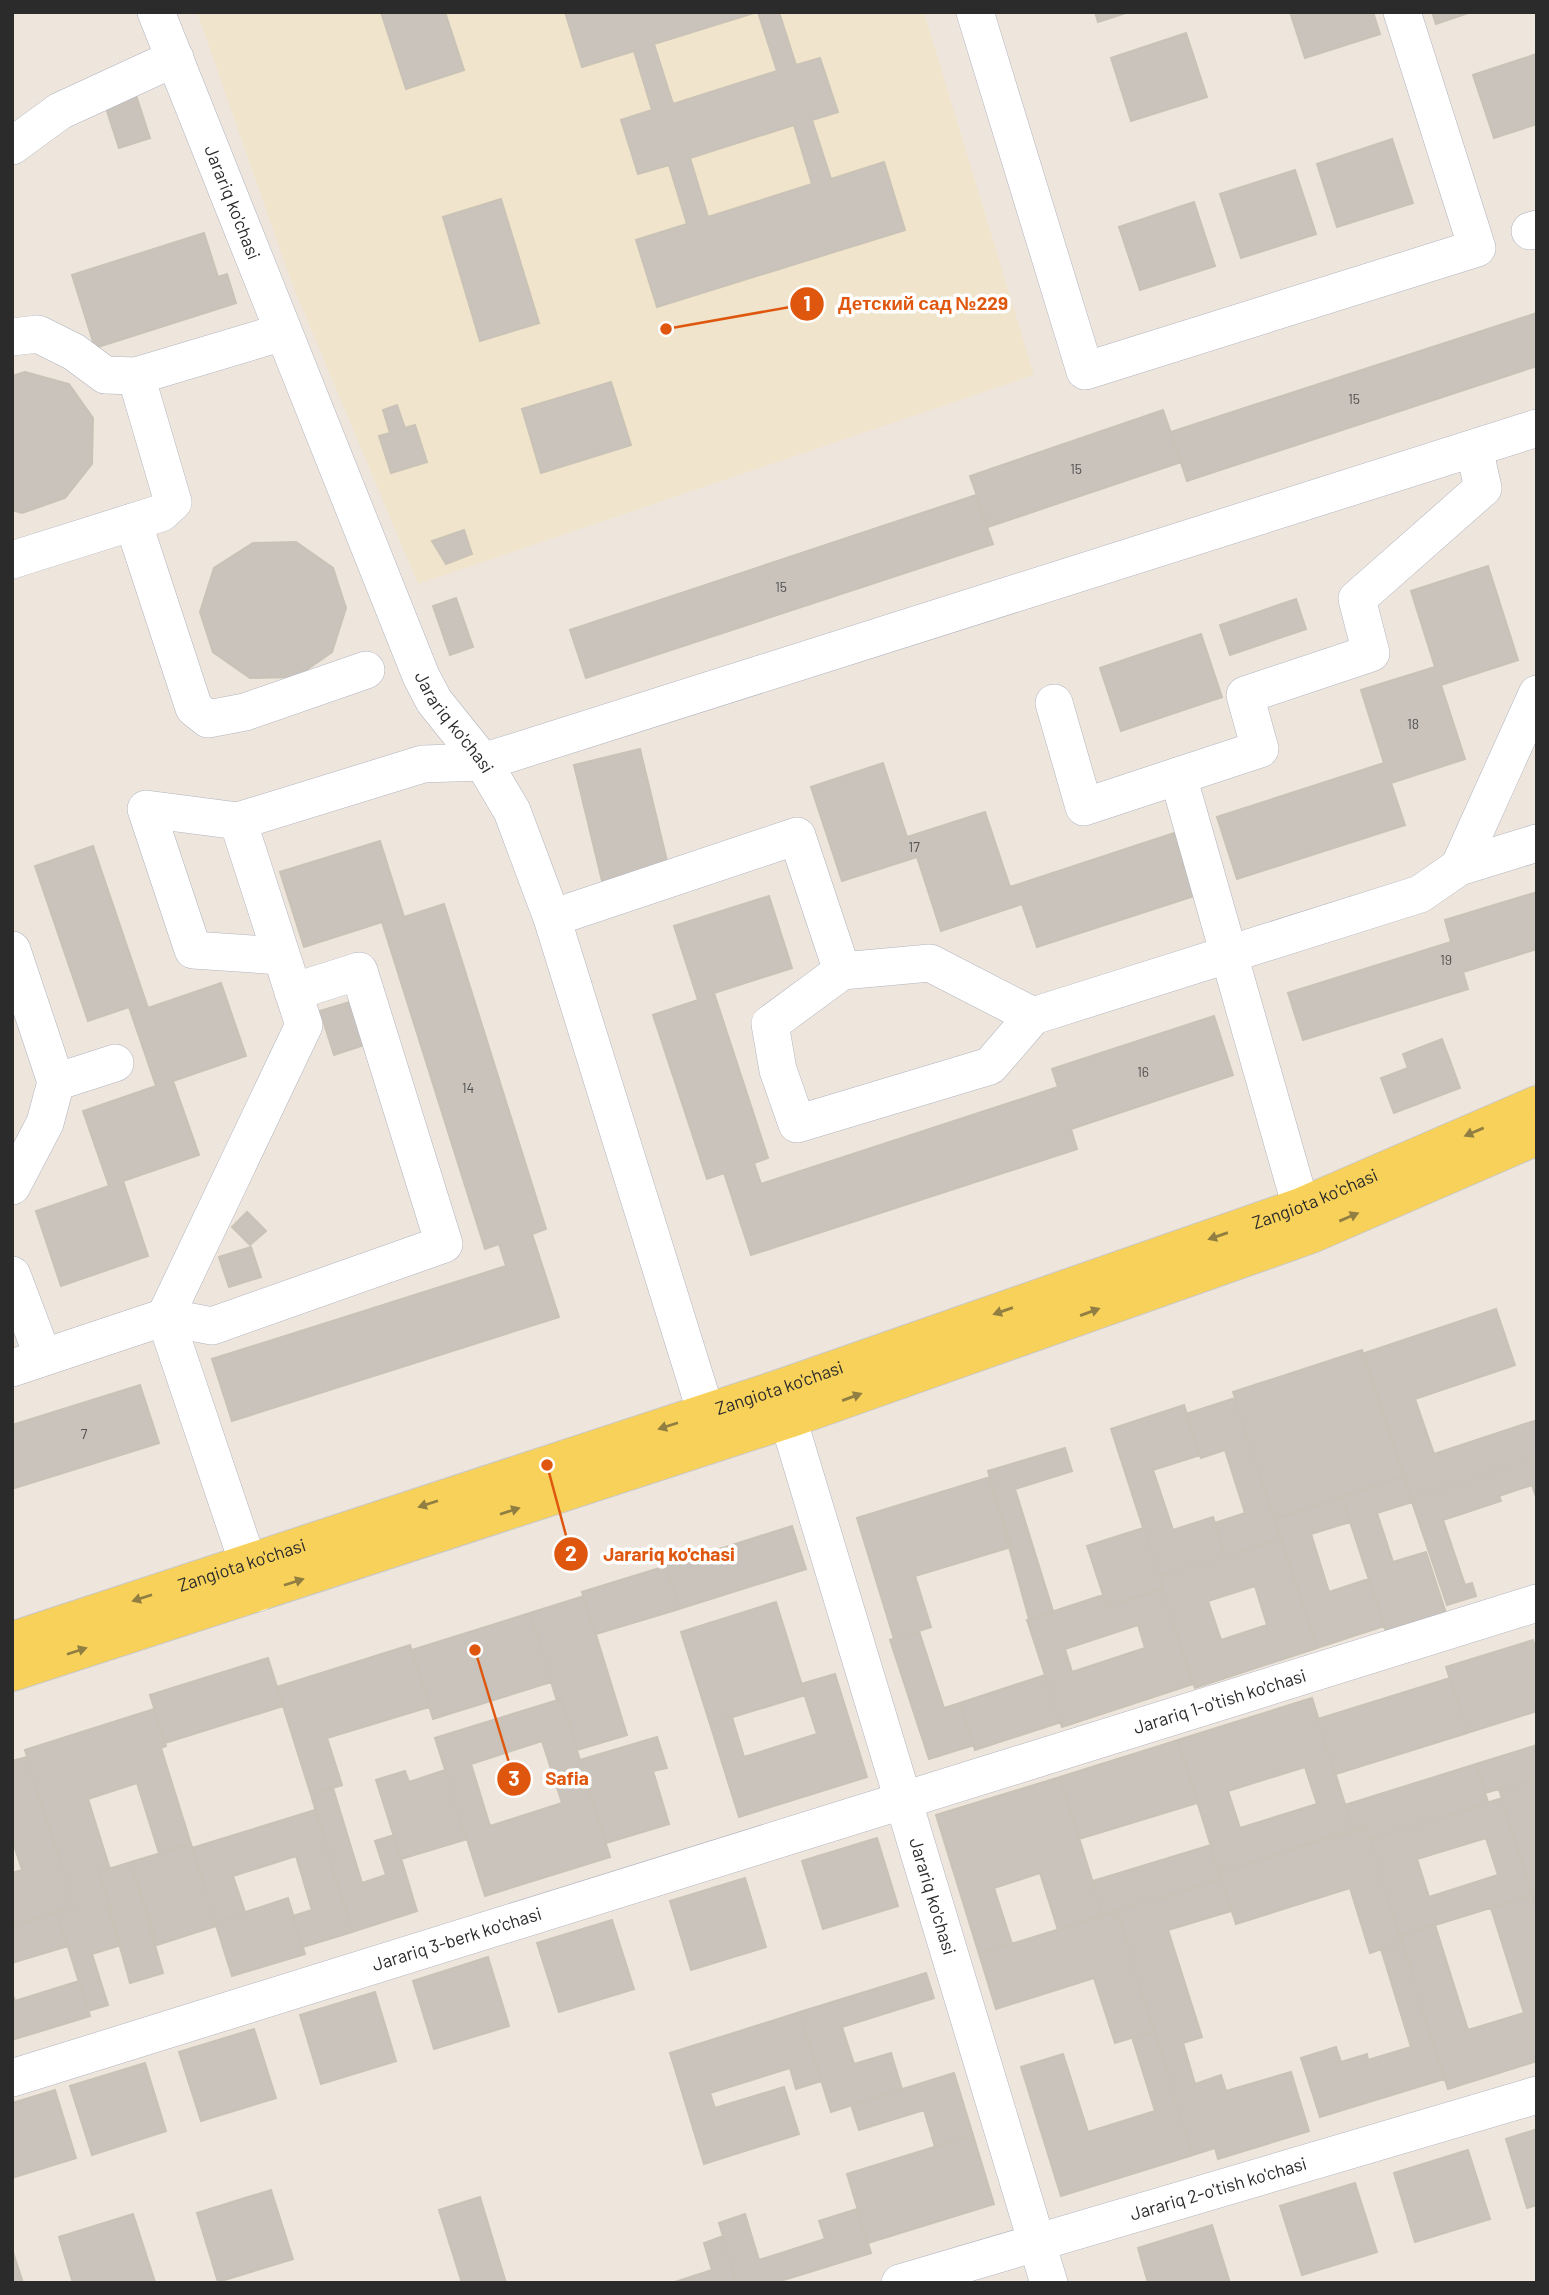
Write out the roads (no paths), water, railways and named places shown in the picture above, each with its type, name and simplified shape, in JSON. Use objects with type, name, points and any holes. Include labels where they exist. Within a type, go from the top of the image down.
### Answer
[{"type":"main road","name":"Zangiota ko'chasi","points":[[1306,1220],[1537,1105]]},
{"type":"main road","name":"Zangiota ko'chasi","points":[[12,1672],[254,1578],[783,1404],[1537,1136]]},
{"type":"main road","name":"Zangiota ko'chasi","points":[[12,1641],[254,1578]]},
{"type":"street","name":"Jarariq ko'chasi","points":[[156,12],[421,676],[434,701],[484,762],[508,804],[552,918],[711,1428]]},
{"type":"street","points":[[975,12],[1085,371],[1477,248],[1402,12]]},
{"type":"street","points":[[12,146],[60,111],[175,58]]},
{"type":"street","points":[[12,337],[38,334],[74,352],[105,375],[136,376],[283,332]]},
{"type":"street","points":[[12,560],[161,513],[173,502],[136,376]]},
{"type":"street","points":[[281,956],[193,950],[146,808],[238,821],[424,764],[484,762],[1537,428]]},
{"type":"street","points":[[1054,703],[1084,807],[1260,748],[1245,695],[1371,653],[1357,600],[1483,488],[1474,448]]},
{"type":"street","points":[[133,522],[194,708],[208,719],[245,712],[366,670]]},
{"type":"street","points":[[1459,867],[1537,695]]},
{"type":"street","points":[[1178,776],[1306,1220]]},
{"type":"street","points":[[238,821],[303,1025],[164,1317],[254,1578]]},
{"type":"street","points":[[552,918],[797,836],[842,971]]},
{"type":"street","points":[[1033,1016],[930,963],[842,971],[770,1024],[778,1070],[797,1124],[990,1066],[1033,1016],[1420,894],[1459,867],[1537,843]]},
{"type":"street","points":[[12,950],[57,1082],[45,1124],[12,1186]]},
{"type":"street","points":[[12,1275],[27,1363],[164,1317],[212,1325],[444,1244],[359,971],[293,992]]},
{"type":"street","points":[[57,1082],[115,1063]]},
{"type":"street","name":"Jarariq ko'chasi","points":[[783,1404],[1049,2283]]},
{"type":"street","name":"Jarariq 1-o'tish ko'chasi","points":[[903,1803],[1537,1603]]},
{"type":"street","name":"Jarariq 3-berk ko'chasi","points":[[12,2078],[903,1803]]},
{"type":"street","name":"Jarariq 2-o'tish ko'chasi","points":[[901,2283],[1537,2095]]},
{"type":"place","name":"Детский сад №229","points":[[666,329]]},
{"type":"place","name":"Jarariq ko'chasi","points":[[547,1465]]},
{"type":"place","name":"Safia","points":[[475,1650]]}]
